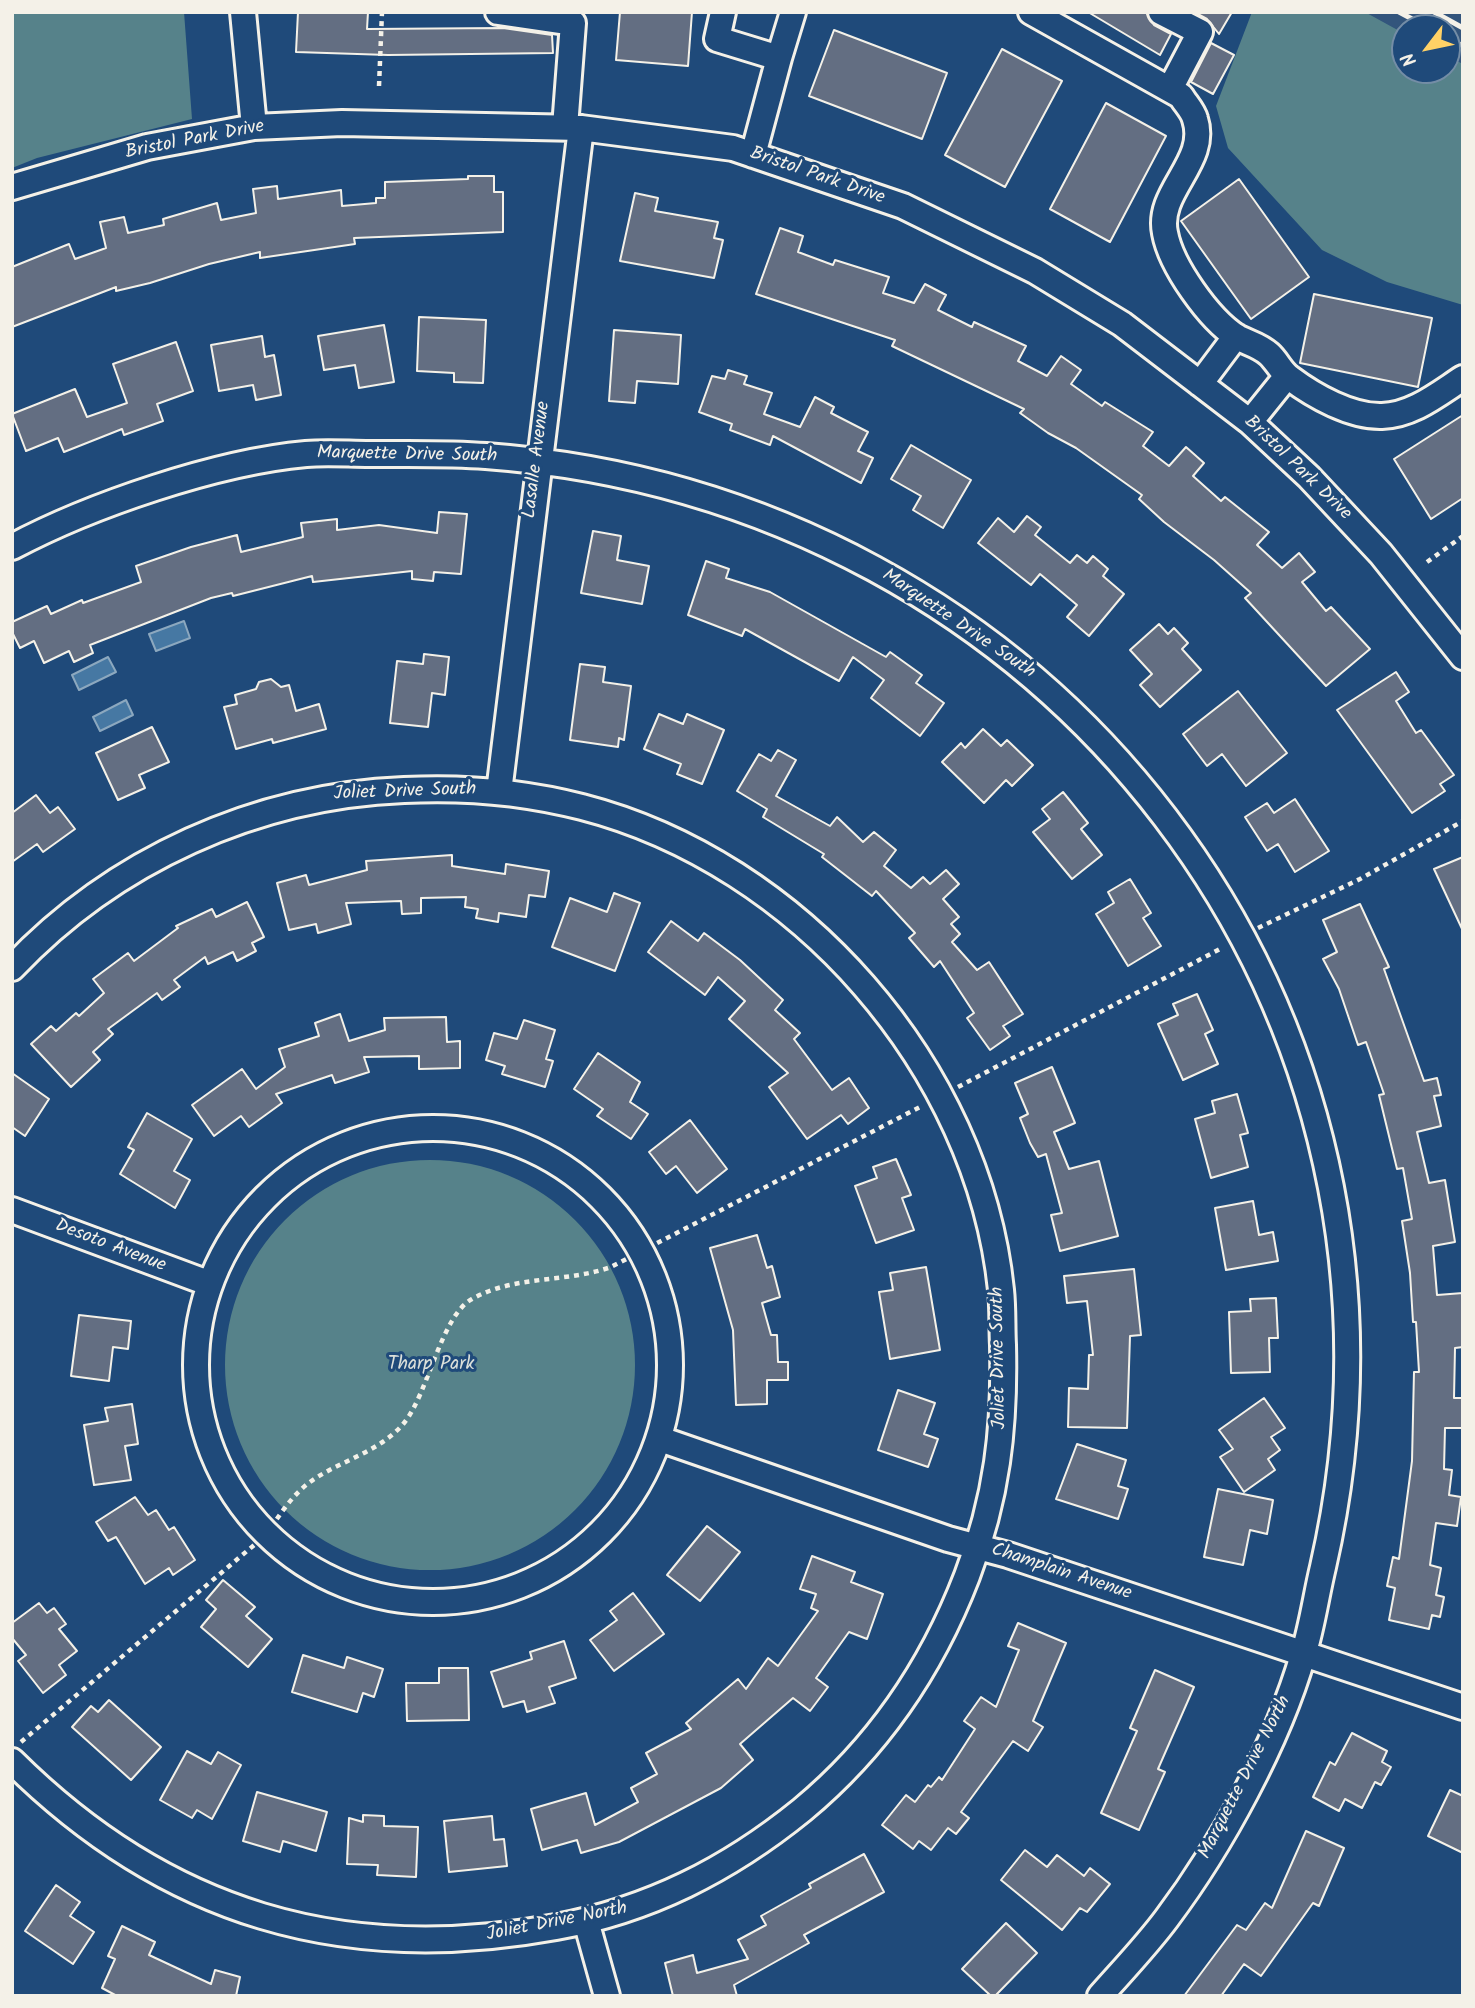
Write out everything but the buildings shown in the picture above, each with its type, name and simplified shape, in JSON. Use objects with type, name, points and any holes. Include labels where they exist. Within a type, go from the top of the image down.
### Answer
[{"type":"street","points":[[243,12],[254,127]]},
{"type":"street","name":"Lasalle Avenue","points":[[498,12],[573,23],[573,127],[499,792]]},
{"type":"street","points":[[723,12],[717,39],[779,58]]},
{"type":"street","points":[[753,155],[793,12]]},
{"type":"street","points":[[1031,12],[1181,96],[1195,119],[1196,150],[1166,209],[1164,232],[1184,279],[1236,336],[1256,344],[1272,356],[1287,376],[1325,400],[1350,410],[1379,416],[1403,413],[1463,378]]},
{"type":"street","points":[[1161,12],[1200,32],[1170,89]]},
{"type":"street","name":"Bristol Park Drive","points":[[12,187],[146,147],[254,127],[342,123],[573,127],[733,148],[903,205],[967,235],[1088,302],[1250,422],[1309,477],[1373,545],[1463,657]]},
{"type":"street","points":[[1200,384],[1236,336]]},
{"type":"street","points":[[1250,422],[1287,376]]},
{"type":"street","name":"Marquette Drive South","points":[[12,547],[90,512],[155,490],[239,466],[306,454],[453,454],[538,460],[673,485],[755,513],[831,544],[918,593],[1046,685],[1095,733],[1164,814],[1200,865],[1243,937],[1288,1036],[1321,1143],[1336,1223],[1343,1289],[1348,1395],[1337,1506],[1304,1654]]},
{"type":"street","name":"Joliet Drive South","points":[[12,968],[57,924],[109,886],[173,849],[247,816],[321,797],[375,791],[499,792],[576,805],[624,820],[680,845],[760,891],[812,933],[894,1021],[942,1097],[976,1181],[1001,1289],[1003,1428],[996,1476],[978,1546]]},
{"type":"street","points":[[428,1126],[499,1135],[570,1169],[608,1203],[642,1250],[667,1319],[670,1389],[660,1439],[622,1512],[562,1566],[509,1592],[442,1604],[382,1598],[337,1583],[296,1560],[265,1535],[240,1505],[204,1432],[194,1372],[197,1327],[208,1283],[228,1242],[255,1205],[303,1164],[363,1136],[428,1126]]},
{"type":"street","name":"Desoto Avenue","points":[[12,1210],[208,1283]]},
{"type":"street","name":"Champlain Avenue","points":[[660,1439],[935,1534],[1463,1707]]},
{"type":"street","name":"Joliet Drive North","points":[[12,1761],[76,1820],[151,1870],[226,1905],[303,1928],[352,1937],[453,1941],[503,1936],[616,1915],[662,1898],[715,1871],[768,1838],[819,1796],[865,1751],[911,1688],[950,1620],[978,1546]]},
{"type":"street","name":"Marquette Drive North","points":[[1100,1996],[1167,1917],[1222,1833],[1279,1720],[1304,1654]]},
{"type":"street","points":[[586,1921],[607,1996]]},
{"type":"path","points":[[379,86],[382,12]]},
{"type":"path","points":[[1427,562],[1463,536]]},
{"type":"path","points":[[12,1750],[265,1535],[290,1500],[310,1482],[389,1436],[404,1423],[416,1403],[445,1333],[469,1300],[521,1282],[586,1276],[642,1250],[942,1097],[1243,937],[1360,880],[1463,821]]},
{"type":"shaded area","points":[[1365,12],[1463,12],[1463,64],[1461,14],[1391,14],[1391,26]]},
{"type":"shaded area","points":[[184,621],[190,638],[156,651],[149,634]]},
{"type":"shaded area","points":[[108,657],[116,672],[79,690],[72,675]]},
{"type":"shaded area","points":[[126,700],[133,715],[100,731],[93,717]]},
{"type":"green space","points":[[12,12],[184,12],[192,119],[37,158],[12,168]]},
{"type":"green space","points":[[1252,12],[1365,12],[1391,26],[1391,84],[1461,84],[1461,63],[1463,64],[1463,305],[1387,282],[1322,250],[1228,148],[1216,106]]},
{"type":"green space","name":"Tharp Park","points":[[430,1160],[470,1164],[509,1175],[544,1194],[575,1220],[601,1251],[620,1286],[631,1325],[635,1365],[631,1405],[620,1444],[601,1479],[575,1510],[544,1536],[509,1555],[470,1566],[430,1570],[390,1566],[351,1555],[316,1536],[285,1510],[259,1479],[240,1444],[229,1405],[225,1365],[229,1325],[240,1286],[259,1251],[285,1220],[316,1194],[351,1175],[390,1164]]},
{"type":"railway","points":[[1399,12],[1403,14]]},
{"type":"railway","points":[[1434,12],[1463,28]]}]
